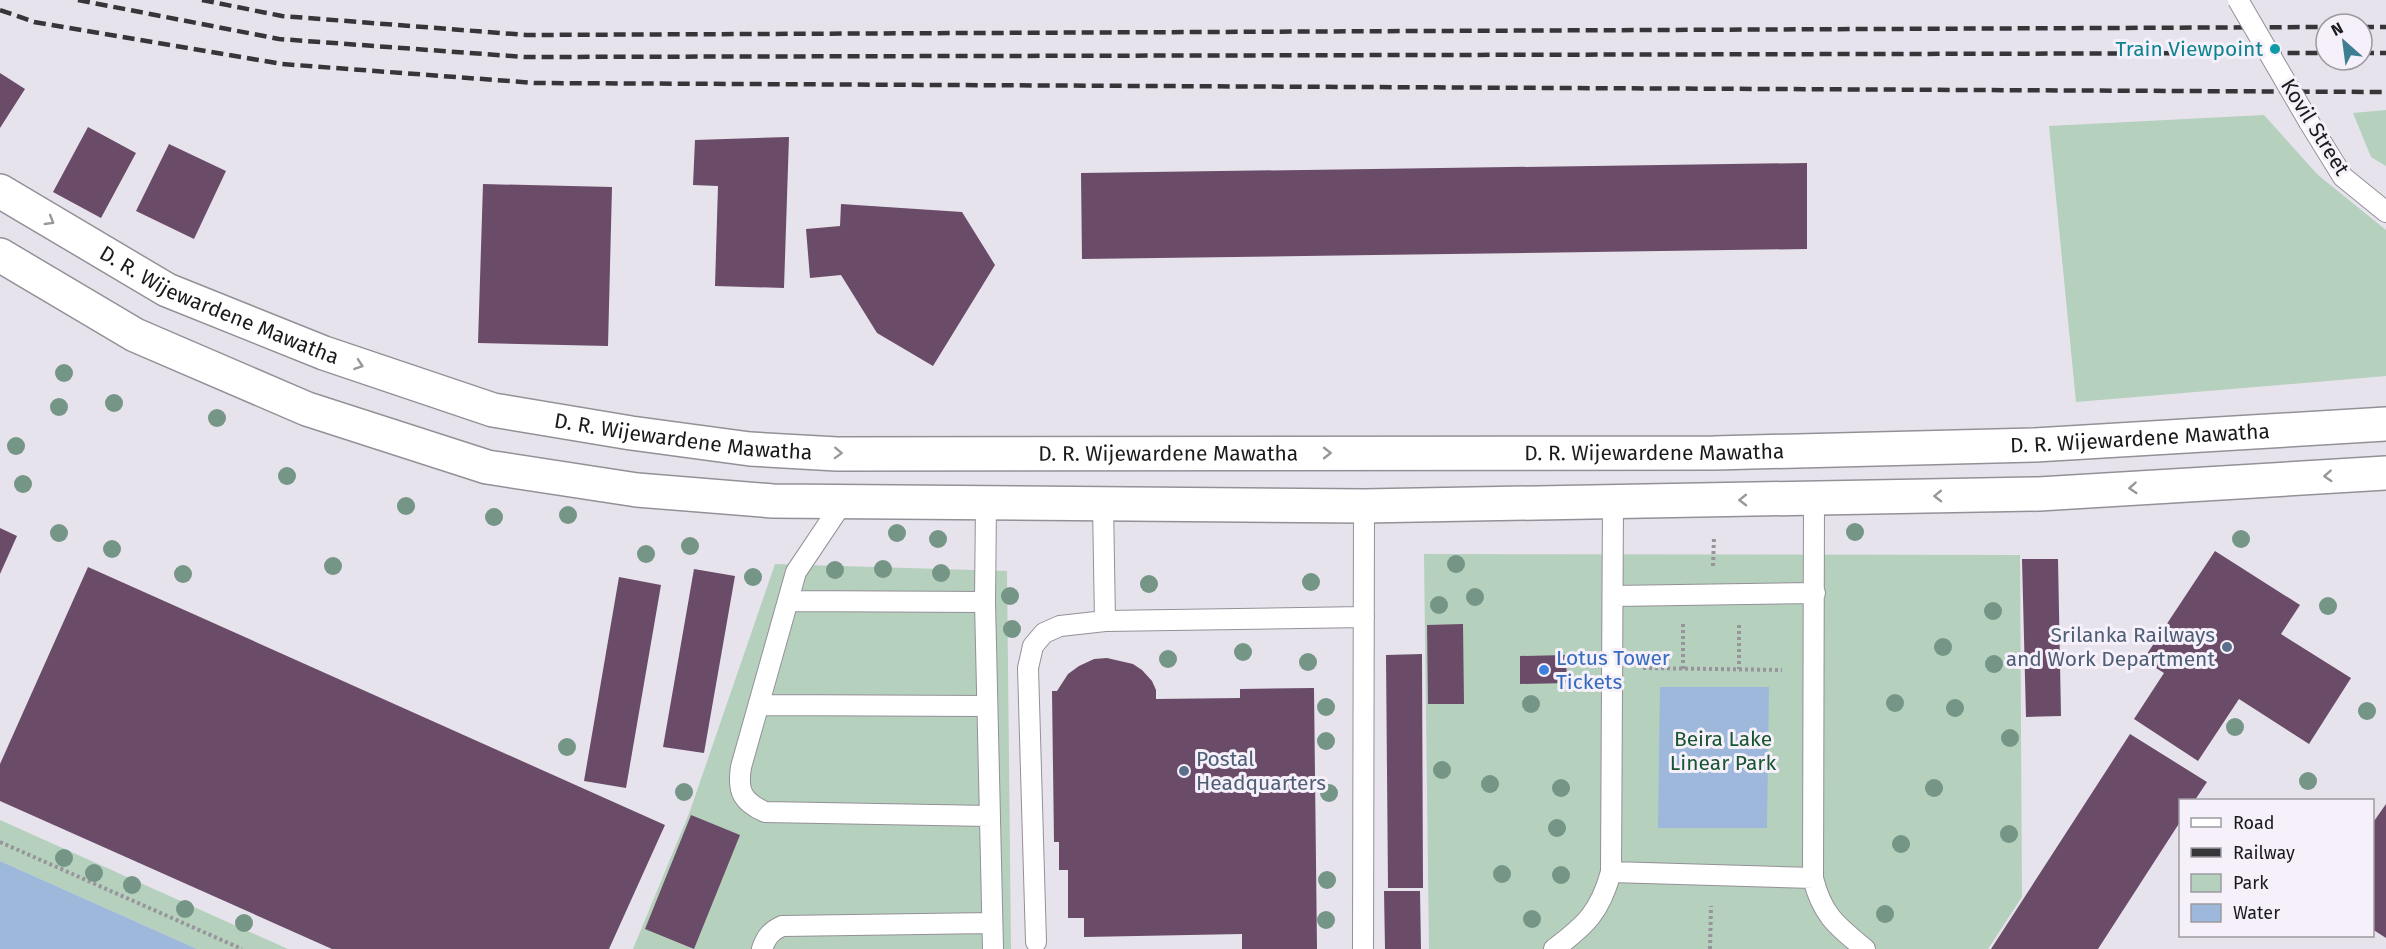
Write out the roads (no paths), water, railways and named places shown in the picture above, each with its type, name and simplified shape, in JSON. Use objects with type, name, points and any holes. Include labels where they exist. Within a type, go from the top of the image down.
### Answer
[{"type":"main road","name":"D. R. Wijewardene Mawatha","points":[[0,191],[167,290],[336,357],[493,410],[631,433],[740,447],[837,454],[1690,453],[2035,445],[2386,424]]},
{"type":"main road","points":[[0,255],[135,335],[307,409],[487,466],[637,490],[773,501],[1364,506],[2039,494],[2386,473]]},
{"type":"main road","points":[[2035,445],[2039,494]]},
{"type":"lane","name":"Kovil Street","points":[[2238,0],[2343,177],[2386,212]]},
{"type":"lane","points":[[1815,498],[1813,878],[1818,900],[1836,924],[1865,949]]},
{"type":"lane","points":[[843,502],[800,565],[738,780],[744,798],[752,806],[765,812],[990,816]]},
{"type":"lane","points":[[1554,949],[1587,921],[1604,898],[1611,872],[1613,502]]},
{"type":"lane","points":[[986,503],[985,602],[993,949]]},
{"type":"lane","points":[[1103,504],[1105,621]]},
{"type":"lane","points":[[1363,949],[1364,506]]},
{"type":"lane","points":[[1613,596],[1815,593]]},
{"type":"lane","points":[[788,601],[985,602]]},
{"type":"lane","points":[[1036,942],[1029,657],[1033,646],[1044,633],[1060,626],[1105,621],[1364,617]]},
{"type":"lane","points":[[759,705],[987,706]]},
{"type":"lane","points":[[1611,872],[1813,878]]},
{"type":"lane","points":[[762,949],[766,939],[774,930],[783,926],[992,923]]},
{"type":"water","points":[[1660,687],[1769,687],[1767,828],[1658,828]]},
{"type":"water","points":[[0,861],[197,949],[0,949]]},
{"type":"railway","points":[[78,0],[279,39],[525,57],[2314,53]]},
{"type":"railway","points":[[202,0],[282,16],[526,35],[2314,27]]},
{"type":"railway","points":[[0,10],[34,22],[282,64],[535,83],[2386,92]]},
{"type":"railway","points":[[2374,27],[2386,27]]},
{"type":"railway","points":[[2374,53],[2386,53]]},
{"type":"place","name":"Train Viewpoint","points":[[2275,49]]},
{"type":"place","name":"Srilanka Railways and Work Department","points":[[2227,647]]},
{"type":"place","name":"Lotus Tower Tickets","points":[[1544,670]]},
{"type":"place","name":"Postal Headquarters","points":[[1184,771]]},
{"type":"park label","name":"Beira Lake Linear Park","points":[[1723,751]]}]
